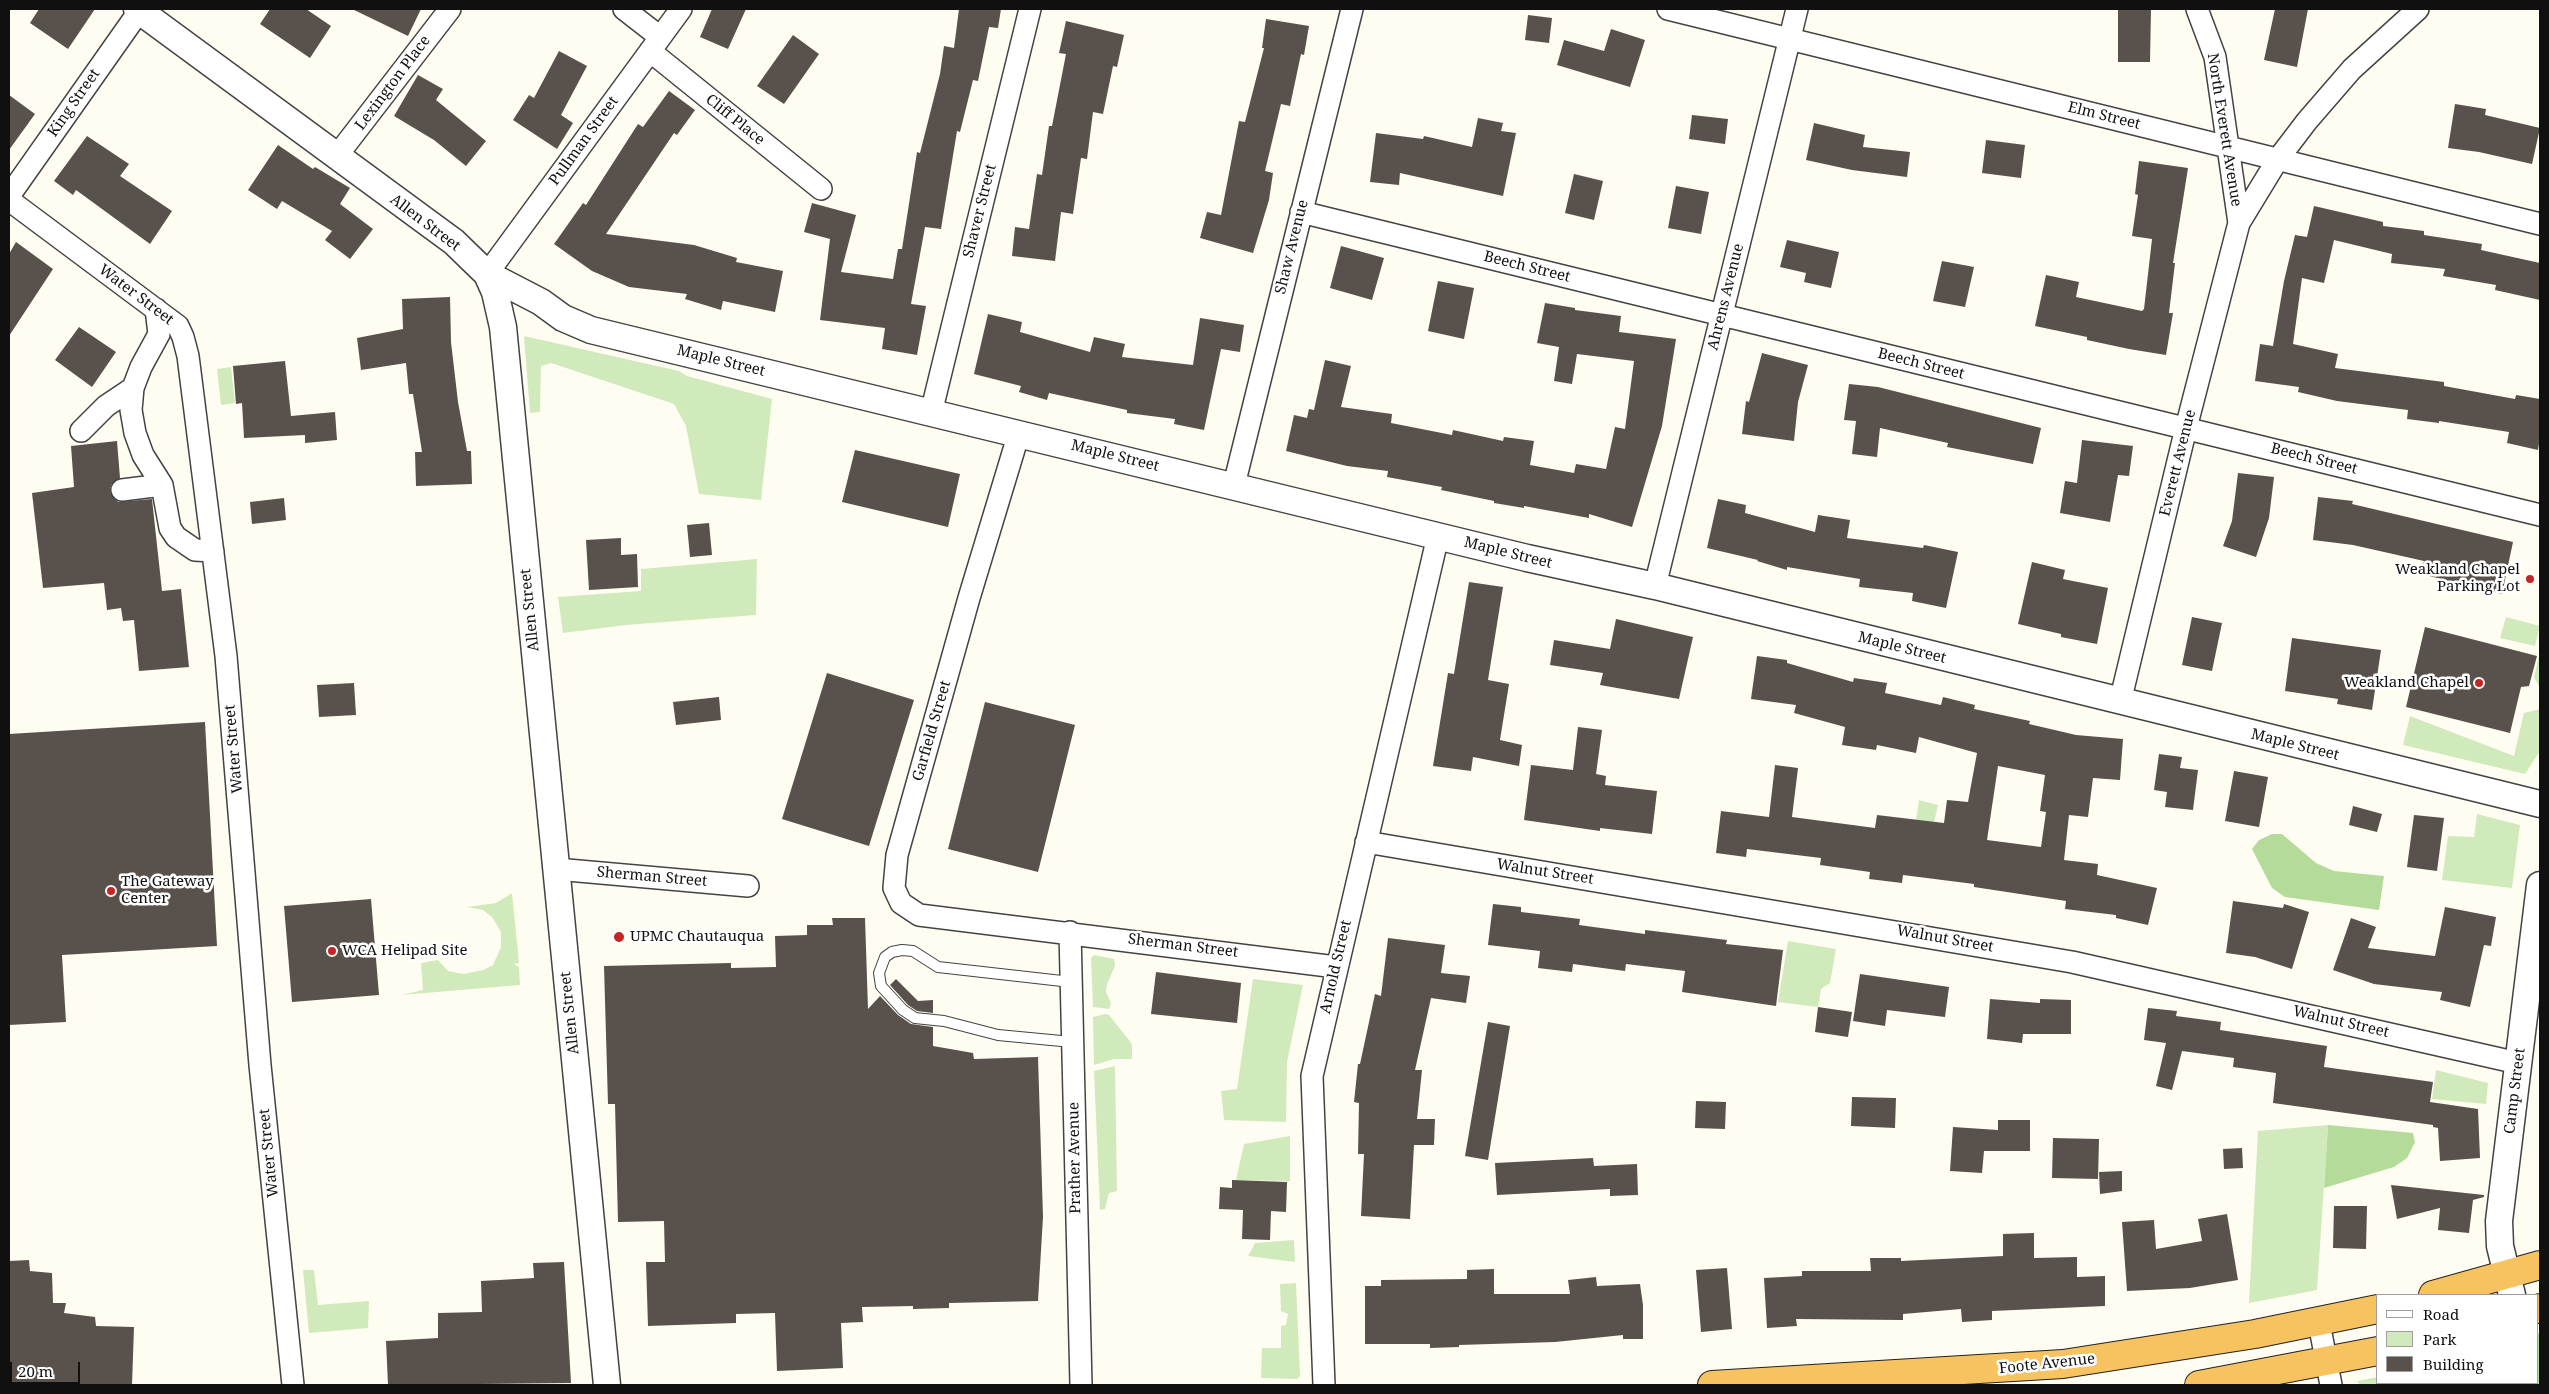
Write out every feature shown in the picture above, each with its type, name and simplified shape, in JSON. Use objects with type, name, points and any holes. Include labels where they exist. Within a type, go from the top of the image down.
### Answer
[{"type":"highway","points":[[2441,1294],[2509,1286],[2540,1265]]},
{"type":"highway","name":"Foote Avenue","points":[[1712,1385],[2063,1364],[2319,1323],[2376,1309]]},
{"type":"highway","points":[[2199,1385],[2329,1374],[2376,1353]]},
{"type":"street","name":"Lexington Place","points":[[336,158],[450,9]]},
{"type":"street","name":"Cliff Place","points":[[624,9],[655,44],[821,189]]},
{"type":"street","name":"Pullman Street","points":[[487,274],[681,9]]},
{"type":"street","name":"Shaver Street","points":[[931,413],[1030,9]]},
{"type":"street","name":"Shaw Avenue","points":[[1234,485],[1352,9]]},
{"type":"street","name":"Elm Street","points":[[1668,9],[2540,224]]},
{"type":"street","name":"Ahrens Avenue","points":[[1655,586],[1797,9]]},
{"type":"street","name":"North Everett Avenue","points":[[2197,9],[2215,57],[2239,223]]},
{"type":"street","points":[[2239,223],[2278,160],[2352,69],[2418,9]]},
{"type":"street","name":"Allen Street","points":[[139,10],[336,158],[454,242],[487,274],[496,292],[502,316],[607,1385]]},
{"type":"street","name":"King Street","points":[[9,196],[139,10]]},
{"type":"street","name":"Water Street","points":[[9,200],[178,326],[184,337],[226,656],[260,1065],[293,1385]]},
{"type":"street","name":"Beech Street","points":[[1301,212],[2540,514]]},
{"type":"street","name":"Everett Avenue","points":[[2120,702],[2186,428],[2239,223]]},
{"type":"street","name":"Maple Street","points":[[487,274],[541,302],[563,318],[590,330],[1234,485],[1436,547],[1655,586],[2540,804]]},
{"type":"street","points":[[156,309],[159,334],[132,388],[131,410],[135,433],[143,455],[162,485],[170,528],[176,537],[195,550],[212,551]]},
{"type":"street","points":[[81,431],[106,406],[132,388]]},
{"type":"street","name":"Garfield Street","points":[[1019,433],[969,598],[897,855],[894,888],[900,903],[919,914],[1029,927]]},
{"type":"street","points":[[122,490],[162,485]]},
{"type":"street","name":"Arnold Street","points":[[1324,1385],[1312,1076],[1336,967],[1436,547]]},
{"type":"street","name":"Walnut Street","points":[[1366,842],[2072,962],[2518,1063]]},
{"type":"street","name":"Sherman Street","points":[[556,869],[748,886]]},
{"type":"street","name":"Camp Street","points":[[2509,1286],[2500,1246],[2500,1222],[2540,885]]},
{"type":"street","name":"Sherman Street","points":[[1029,927],[1336,967]]},
{"type":"street","name":"Prather Avenue","points":[[1070,932],[1081,1385]]},
{"type":"street","points":[[2319,1323],[2329,1374]]},
{"type":"lane","points":[[1071,982],[938,967],[912,951],[902,950],[892,952],[885,957],[880,973],[881,986],[903,1010],[915,1018],[944,1022],[998,1035],[1072,1042]]},
{"type":"green space","points":[[524,336],[679,371],[687,376],[772,399],[761,500],[699,494],[686,426],[674,404],[551,363],[541,366],[540,412],[530,413]]},
{"type":"green space","points":[[231,367],[235,403],[221,405],[217,369]]},
{"type":"green space","points":[[757,559],[756,615],[626,625],[563,633],[558,597],[641,591],[641,569]]},
{"type":"green space","points":[[2506,617],[2540,626],[2535,646],[2500,638]]},
{"type":"green space","points":[[2540,652],[2540,688],[2534,677]]},
{"type":"green space","points":[[2540,709],[2540,751],[2525,774],[2403,745],[2410,716],[2514,756],[2524,713]]},
{"type":"green space","points":[[1919,800],[1938,805],[1931,835],[1912,849]]},
{"type":"green space","points":[[2477,814],[2520,825],[2512,888],[2442,880],[2448,836],[2474,837]]},
{"type":"green space","points":[[2272,834],[2282,834],[2316,863],[2334,871],[2384,876],[2379,910],[2285,897],[2272,888],[2252,849],[2259,840]]},
{"type":"green space","points":[[512,893],[519,963],[514,964],[519,967],[520,985],[401,995],[423,990],[421,963],[438,960],[448,971],[464,974],[483,970],[493,965],[501,947],[501,932],[492,917],[483,910],[467,907],[496,903]]},
{"type":"green space","points":[[1788,941],[1836,949],[1830,983],[1821,989],[1818,1007],[1778,1002]]},
{"type":"green space","points":[[1094,955],[1114,959],[1115,966],[1107,984],[1106,992],[1111,1003],[1109,1009],[1093,1007],[1091,958]]},
{"type":"green space","points":[[1253,979],[1303,985],[1287,1062],[1286,1122],[1224,1120],[1221,1091],[1237,1089]]},
{"type":"green space","points":[[1109,1015],[1132,1045],[1132,1059],[1114,1059],[1094,1065],[1093,1017]]},
{"type":"green space","points":[[1115,1066],[1117,1191],[1109,1193],[1105,1209],[1100,1210],[1094,1071]]},
{"type":"green space","points":[[2436,1070],[2488,1083],[2486,1104],[2432,1099]]},
{"type":"green space","points":[[2328,1125],[2317,1290],[2249,1303],[2258,1131]]},
{"type":"green space","points":[[2328,1125],[2413,1133],[2415,1142],[2407,1158],[2394,1167],[2324,1188]]},
{"type":"green space","points":[[1290,1136],[1290,1181],[1236,1180],[1244,1144]]},
{"type":"green space","points":[[1294,1240],[1295,1262],[1248,1256],[1255,1243]]},
{"type":"green space","points":[[303,1270],[314,1270],[318,1305],[369,1301],[368,1328],[309,1333]]},
{"type":"green space","points":[[1296,1283],[1300,1376],[1297,1379],[1261,1378],[1262,1348],[1281,1348],[1281,1326],[1286,1325],[1288,1314],[1281,1311],[1280,1284]]},
{"type":"green space","points":[[2539,1334],[2540,1385],[2467,1384],[2539,1384]]},
{"type":"green space","points":[[2376,1377],[2376,1384],[2437,1385],[2359,1385],[2358,1381]]},
{"type":"building","points":[[39,9],[95,9],[68,49],[30,23]]},
{"type":"building","points":[[270,9],[306,9],[331,26],[310,58],[260,24]]},
{"type":"building","points":[[352,9],[421,9],[408,36]]},
{"type":"building","points":[[712,9],[746,9],[728,49],[700,37]]},
{"type":"building","points":[[959,9],[1001,9],[998,28],[989,27],[978,81],[973,80],[960,132],[957,131],[941,229],[925,227],[911,304],[926,306],[917,355],[882,349],[885,328],[820,320],[830,239],[804,232],[812,203],[856,215],[841,272],[893,279],[898,249],[902,249],[917,152],[920,153],[940,74],[944,46],[954,48]]},
{"type":"building","points":[[2118,9],[2151,9],[2150,62],[2118,62]]},
{"type":"building","points":[[2275,9],[2308,9],[2297,67],[2264,60]]},
{"type":"building","points":[[1528,15],[1552,18],[1549,43],[1525,40]]},
{"type":"building","points":[[1266,19],[1309,26],[1304,55],[1301,54],[1290,106],[1281,104],[1265,171],[1273,173],[1269,200],[1253,253],[1200,238],[1207,212],[1221,215],[1239,121],[1245,122],[1264,48],[1262,48]]},
{"type":"building","points":[[1066,21],[1124,35],[1117,67],[1113,66],[1103,114],[1093,112],[1087,159],[1081,158],[1073,214],[1061,212],[1055,261],[1012,256],[1015,227],[1029,229],[1037,174],[1042,175],[1049,126],[1052,126],[1066,54],[1059,53]]},
{"type":"building","points":[[1611,29],[1645,40],[1630,87],[1557,65],[1564,40],[1604,51]]},
{"type":"building","points":[[793,35],[819,54],[784,104],[757,86]]},
{"type":"building","points":[[559,51],[587,66],[561,115],[573,123],[557,149],[513,120],[529,95],[534,98]]},
{"type":"building","points":[[418,75],[443,89],[436,100],[486,141],[466,166],[434,140],[394,116]]},
{"type":"building","points":[[669,91],[695,110],[677,135],[674,133],[606,234],[694,245],[737,258],[736,262],[783,271],[775,312],[723,301],[721,310],[685,299],[687,294],[629,287],[592,271],[554,244],[583,203],[586,205],[638,124],[643,127]]},
{"type":"building","points":[[9,95],[35,114],[9,150]]},
{"type":"building","points":[[2455,104],[2486,109],[2485,115],[2540,128],[2532,164],[2479,152],[2448,148]]},
{"type":"building","points":[[1692,115],[1728,119],[1725,144],[1689,139]]},
{"type":"building","points":[[1478,118],[1503,123],[1501,131],[1516,133],[1503,196],[1400,173],[1399,185],[1370,182],[1376,133],[1423,139],[1424,136],[1472,147]]},
{"type":"building","points":[[1814,123],[1865,135],[1863,147],[1910,152],[1907,177],[1852,170],[1806,160]]},
{"type":"building","points":[[87,136],[129,164],[120,176],[172,211],[150,244],[76,190],[73,195],[54,181]]},
{"type":"building","points":[[1986,140],[2025,145],[2021,178],[1982,173]]},
{"type":"building","points":[[278,145],[313,169],[315,167],[350,188],[340,204],[373,229],[350,259],[325,240],[332,231],[282,201],[277,209],[248,190]]},
{"type":"building","points":[[2139,161],[2188,168],[2173,263],[2175,263],[2169,313],[2173,313],[2166,355],[2087,340],[2087,337],[2035,326],[2046,275],[2079,282],[2076,297],[2142,311],[2144,309],[2152,239],[2132,236],[2138,195],[2135,194]]},
{"type":"building","points":[[1574,174],[1603,181],[1594,220],[1565,213]]},
{"type":"building","points":[[1676,186],[1709,192],[1701,234],[1668,228]]},
{"type":"building","points":[[2314,206],[2383,222],[2383,226],[2424,231],[2424,235],[2482,244],[2481,250],[2540,263],[2540,300],[2495,290],[2496,285],[2443,276],[2445,269],[2391,263],[2392,254],[2334,240],[2324,283],[2302,278],[2293,344],[2338,354],[2335,368],[2444,382],[2444,386],[2515,399],[2516,395],[2540,399],[2538,450],[2507,443],[2509,432],[2439,421],[2439,423],[2407,419],[2408,410],[2337,401],[2298,392],[2299,387],[2255,381],[2260,344],[2273,346],[2284,281],[2295,235],[2307,237]]},
{"type":"building","points":[[1787,240],[1839,252],[1831,288],[1804,282],[1806,273],[1780,267]]},
{"type":"building","points":[[16,242],[53,269],[9,336],[9,254]]},
{"type":"building","points":[[1341,246],[1384,258],[1372,300],[1330,288]]},
{"type":"building","points":[[1942,261],[1974,267],[1965,307],[1933,301]]},
{"type":"building","points":[[1438,281],[1474,288],[1464,339],[1428,331]]},
{"type":"building","points":[[450,297],[451,342],[458,402],[467,451],[471,451],[472,484],[416,486],[415,452],[422,452],[413,394],[409,394],[406,363],[361,370],[357,338],[403,329],[402,299]]},
{"type":"building","points":[[1545,303],[1575,308],[1575,310],[1621,316],[1619,332],[1676,339],[1662,426],[1632,527],[1589,514],[1589,518],[1524,506],[1524,508],[1494,503],[1494,501],[1441,490],[1442,487],[1387,477],[1388,471],[1347,466],[1286,451],[1294,415],[1307,418],[1309,409],[1314,410],[1325,360],[1351,366],[1341,407],[1392,414],[1391,423],[1452,435],[1453,430],[1503,441],[1504,437],[1534,441],[1530,465],[1574,473],[1576,464],[1606,469],[1615,427],[1625,429],[1634,361],[1577,354],[1572,384],[1554,381],[1559,347],[1537,343]]},
{"type":"building","points":[[988,314],[1022,322],[1020,332],[1090,352],[1094,337],[1125,344],[1122,357],[1193,365],[1200,318],[1244,325],[1240,352],[1221,349],[1204,430],[1174,424],[1175,419],[1127,413],[1127,410],[1049,393],[1047,400],[1019,392],[1021,386],[974,374]]},
{"type":"building","points":[[79,327],[116,352],[92,387],[55,360]]},
{"type":"building","points":[[1762,353],[1808,365],[1798,402],[1794,441],[1742,434],[1746,401],[1749,402]]},
{"type":"building","points":[[285,361],[291,416],[335,412],[337,440],[305,443],[305,435],[244,438],[242,403],[236,404],[233,366]]},
{"type":"building","points":[[1849,384],[1878,387],[2041,428],[2033,464],[1947,447],[1948,443],[1880,428],[1877,457],[1852,454],[1856,421],[1844,420]]},
{"type":"building","points":[[2082,440],[2133,446],[2129,476],[2118,475],[2110,522],[2060,513],[2065,481],[2077,483]]},
{"type":"building","points":[[117,441],[120,478],[111,485],[110,492],[118,502],[152,499],[162,591],[181,589],[189,667],[139,671],[134,620],[123,621],[121,608],[107,610],[104,583],[43,588],[32,493],[74,487],[71,446]]},
{"type":"building","points":[[855,450],[960,474],[948,527],[842,502]]},
{"type":"building","points":[[2238,473],[2274,477],[2269,518],[2256,557],[2223,546],[2232,521]]},
{"type":"building","points":[[2318,497],[2353,501],[2352,504],[2513,542],[2502,594],[2421,574],[2424,561],[2353,545],[2313,540]]},
{"type":"building","points":[[284,498],[286,520],[252,524],[250,502]]},
{"type":"building","points":[[1718,499],[1746,505],[1745,513],[1815,532],[1818,515],[1850,520],[1847,538],[1923,548],[1924,545],[1958,552],[1946,608],[1912,601],[1913,593],[1859,587],[1860,579],[1787,567],[1787,570],[1758,560],[1707,548]]},
{"type":"building","points":[[709,523],[712,555],[690,557],[687,525]]},
{"type":"building","points":[[621,538],[621,555],[637,554],[638,587],[589,590],[586,540]]},
{"type":"building","points":[[2032,562],[2065,570],[2063,579],[2108,588],[2097,644],[2061,637],[2061,634],[2018,624]]},
{"type":"building","points":[[1469,582],[1503,587],[1488,680],[1509,684],[1500,740],[1522,745],[1519,766],[1473,757],[1471,771],[1433,766],[1448,673],[1454,674]]},
{"type":"building","points":[[2192,617],[2222,623],[2212,671],[2182,665]]},
{"type":"building","points":[[1616,619],[1693,637],[1679,699],[1600,685],[1603,673],[1550,665],[1554,640],[1610,649]]},
{"type":"building","points":[[2425,627],[2537,656],[2529,686],[2521,687],[2510,733],[2406,707]]},
{"type":"building","points":[[2292,638],[2381,650],[2372,710],[2337,704],[2338,699],[2285,691]]},
{"type":"building","points":[[1757,656],[1787,660],[1787,663],[1853,682],[1854,678],[1887,683],[1885,693],[1941,705],[1943,697],[1975,705],[1974,709],[2030,721],[2029,724],[2076,735],[2123,739],[2120,780],[2093,778],[2088,817],[2069,815],[2064,860],[2098,864],[2097,875],[2157,888],[2148,925],[2116,918],[2116,915],[2065,909],[2066,901],[1974,887],[1974,884],[1903,875],[1902,883],[1869,879],[1870,872],[1820,865],[1821,858],[1747,849],[1746,857],[1716,853],[1721,811],[1769,817],[1775,765],[1798,768],[1792,817],[1875,828],[1877,815],[1944,823],[1947,800],[1968,802],[1977,753],[1919,737],[1916,753],[1877,745],[1876,750],[1842,745],[1845,727],[1794,713],[1796,705],[1751,699]],"holes":[[[1998,766],[2045,775],[2040,811],[2046,812],[2041,847],[1987,840]]]},
{"type":"building","points":[[827,673],[914,700],[869,846],[782,819]]},
{"type":"building","points":[[354,683],[356,715],[319,717],[317,685]]},
{"type":"building","points":[[719,697],[721,720],[676,725],[673,702]]},
{"type":"building","points":[[985,702],[1075,725],[1038,872],[948,849]]},
{"type":"building","name":"The Gateway Center","points":[[205,722],[217,946],[62,955],[66,1022],[9,1025],[9,734]]},
{"type":"building","points":[[1578,727],[1602,730],[1596,774],[1606,776],[1605,785],[1657,791],[1652,834],[1600,828],[1600,831],[1524,820],[1531,765],[1573,770]]},
{"type":"building","points":[[2159,754],[2182,757],[2180,768],[2198,770],[2193,810],[2165,807],[2167,792],[2154,790]]},
{"type":"building","points":[[2234,771],[2268,777],[2259,827],[2225,821]]},
{"type":"building","points":[[2353,806],[2382,814],[2377,832],[2349,825]]},
{"type":"building","points":[[2414,815],[2444,818],[2437,871],[2407,867]]},
{"type":"building","name":"WCA Helipad Site","points":[[371,899],[379,995],[292,1002],[284,906]]},
{"type":"building","points":[[2233,901],[2283,908],[2284,904],[2309,912],[2292,969],[2255,957],[2226,953]]},
{"type":"building","points":[[1493,904],[1521,907],[1521,912],[1580,919],[1579,925],[1645,934],[1645,930],[1727,940],[1726,944],[1783,950],[1776,1006],[1682,992],[1685,971],[1626,964],[1625,971],[1573,964],[1572,972],[1538,968],[1540,951],[1488,945]]},
{"type":"building","points":[[2445,907],[2496,917],[2491,946],[2484,945],[2470,1007],[2440,1000],[2442,992],[2374,984],[2333,970],[2351,918],[2376,927],[2368,948],[2435,956]]},
{"type":"building","points":[[832,918],[865,918],[868,1009],[880,996],[898,1015],[911,1024],[933,1027],[933,1046],[973,1053],[974,1059],[1038,1057],[1043,1217],[1038,1301],[949,1303],[949,1308],[913,1309],[913,1306],[862,1307],[863,1322],[841,1323],[843,1368],[777,1371],[775,1313],[736,1314],[736,1323],[648,1326],[646,1262],[665,1262],[664,1221],[618,1222],[615,1104],[608,1104],[604,966],[731,963],[731,968],[776,967],[775,936],[807,935],[807,925],[833,925]]},
{"type":"building","points":[[1388,938],[1445,945],[1441,973],[1470,976],[1466,1003],[1431,998],[1415,1070],[1422,1070],[1417,1119],[1435,1119],[1434,1145],[1414,1145],[1410,1219],[1361,1216],[1364,1154],[1358,1154],[1359,1103],[1354,1102],[1358,1064],[1360,1064],[1375,994],[1381,996]]},
{"type":"building","points":[[1156,972],[1241,983],[1237,1023],[1151,1014]]},
{"type":"building","points":[[1860,974],[1949,987],[1945,1017],[1887,1010],[1885,1026],[1853,1021]]},
{"type":"building","points":[[896,979],[918,1001],[933,1000],[933,1013],[917,1011],[908,1005],[890,985]]},
{"type":"building","points":[[1990,999],[2040,1003],[2040,999],[2071,1000],[2071,1034],[2023,1034],[2022,1043],[1987,1039]]},
{"type":"building","points":[[1818,1007],[1852,1012],[1848,1037],[1815,1032]]},
{"type":"building","points":[[2148,1008],[2177,1011],[2176,1016],[2221,1022],[2220,1030],[2327,1046],[2324,1067],[2433,1082],[2430,1102],[2478,1109],[2480,1158],[2440,1161],[2438,1128],[2433,1127],[2433,1125],[2273,1103],[2276,1073],[2233,1067],[2234,1058],[2182,1051],[2172,1090],[2156,1086],[2166,1043],[2144,1040]]},
{"type":"building","points":[[1488,1022],[1510,1026],[1488,1160],[1465,1156]]},
{"type":"building","points":[[1852,1097],[1896,1098],[1895,1128],[1851,1126]]},
{"type":"building","points":[[1696,1101],[1726,1102],[1725,1129],[1695,1128]]},
{"type":"building","points":[[1998,1120],[2030,1120],[2030,1151],[1984,1151],[1982,1173],[1950,1171],[1953,1127],[1998,1130]]},
{"type":"building","points":[[2053,1138],[2099,1139],[2098,1179],[2052,1178]]},
{"type":"building","points":[[2242,1148],[2243,1168],[2224,1169],[2223,1149]]},
{"type":"building","points":[[1593,1158],[1594,1166],[1637,1164],[1638,1195],[1610,1196],[1610,1189],[1497,1195],[1495,1163]]},
{"type":"building","points":[[2122,1171],[2122,1191],[2100,1194],[2099,1172]]},
{"type":"building","points":[[1232,1180],[1287,1182],[1286,1212],[1271,1211],[1270,1240],[1242,1239],[1243,1210],[1219,1209],[1220,1187],[1232,1188]]},
{"type":"building","points":[[2391,1185],[2484,1195],[2484,1197],[2473,1200],[2469,1233],[2438,1230],[2440,1208],[2397,1219]]},
{"type":"building","points":[[2334,1206],[2367,1206],[2366,1249],[2333,1248]]},
{"type":"building","points":[[2227,1214],[2238,1280],[2190,1288],[2127,1291],[2122,1222],[2154,1220],[2156,1249],[2202,1241],[2198,1219]]},
{"type":"building","points":[[2034,1233],[2034,1258],[2077,1257],[2077,1277],[2105,1276],[2105,1306],[1992,1311],[1992,1320],[1962,1322],[1961,1309],[1903,1314],[1903,1320],[1796,1319],[1797,1326],[1767,1328],[1764,1278],[1802,1276],[1802,1271],[1871,1271],[1870,1258],[1901,1258],[1901,1261],[2003,1256],[2003,1234]]},
{"type":"building","points":[[29,1260],[30,1271],[52,1273],[53,1303],[66,1303],[64,1313],[95,1317],[96,1326],[134,1327],[132,1385],[9,1385],[9,1261]]},
{"type":"building","points":[[564,1262],[571,1383],[388,1385],[386,1341],[438,1338],[438,1313],[482,1312],[481,1281],[534,1278],[533,1263]]},
{"type":"building","points":[[1727,1268],[1732,1329],[1701,1332],[1696,1270]]},
{"type":"building","points":[[1494,1269],[1494,1294],[1570,1294],[1568,1280],[1596,1277],[1597,1286],[1640,1284],[1643,1305],[1643,1339],[1623,1339],[1623,1335],[1555,1342],[1459,1345],[1459,1347],[1430,1348],[1430,1344],[1365,1344],[1365,1286],[1381,1286],[1381,1280],[1467,1279],[1467,1270]]},
{"type":"place","name":"Weakland Chapel Parking Lot","points":[[2530,579]]},
{"type":"place","name":"Weakland Chapel","points":[[2479,683]]},
{"type":"place","name":"The Gateway Center","points":[[111,891]]},
{"type":"place","name":"UPMC Chautauqua","points":[[619,937]]},
{"type":"place","name":"WCA Helipad Site","points":[[332,951]]}]
